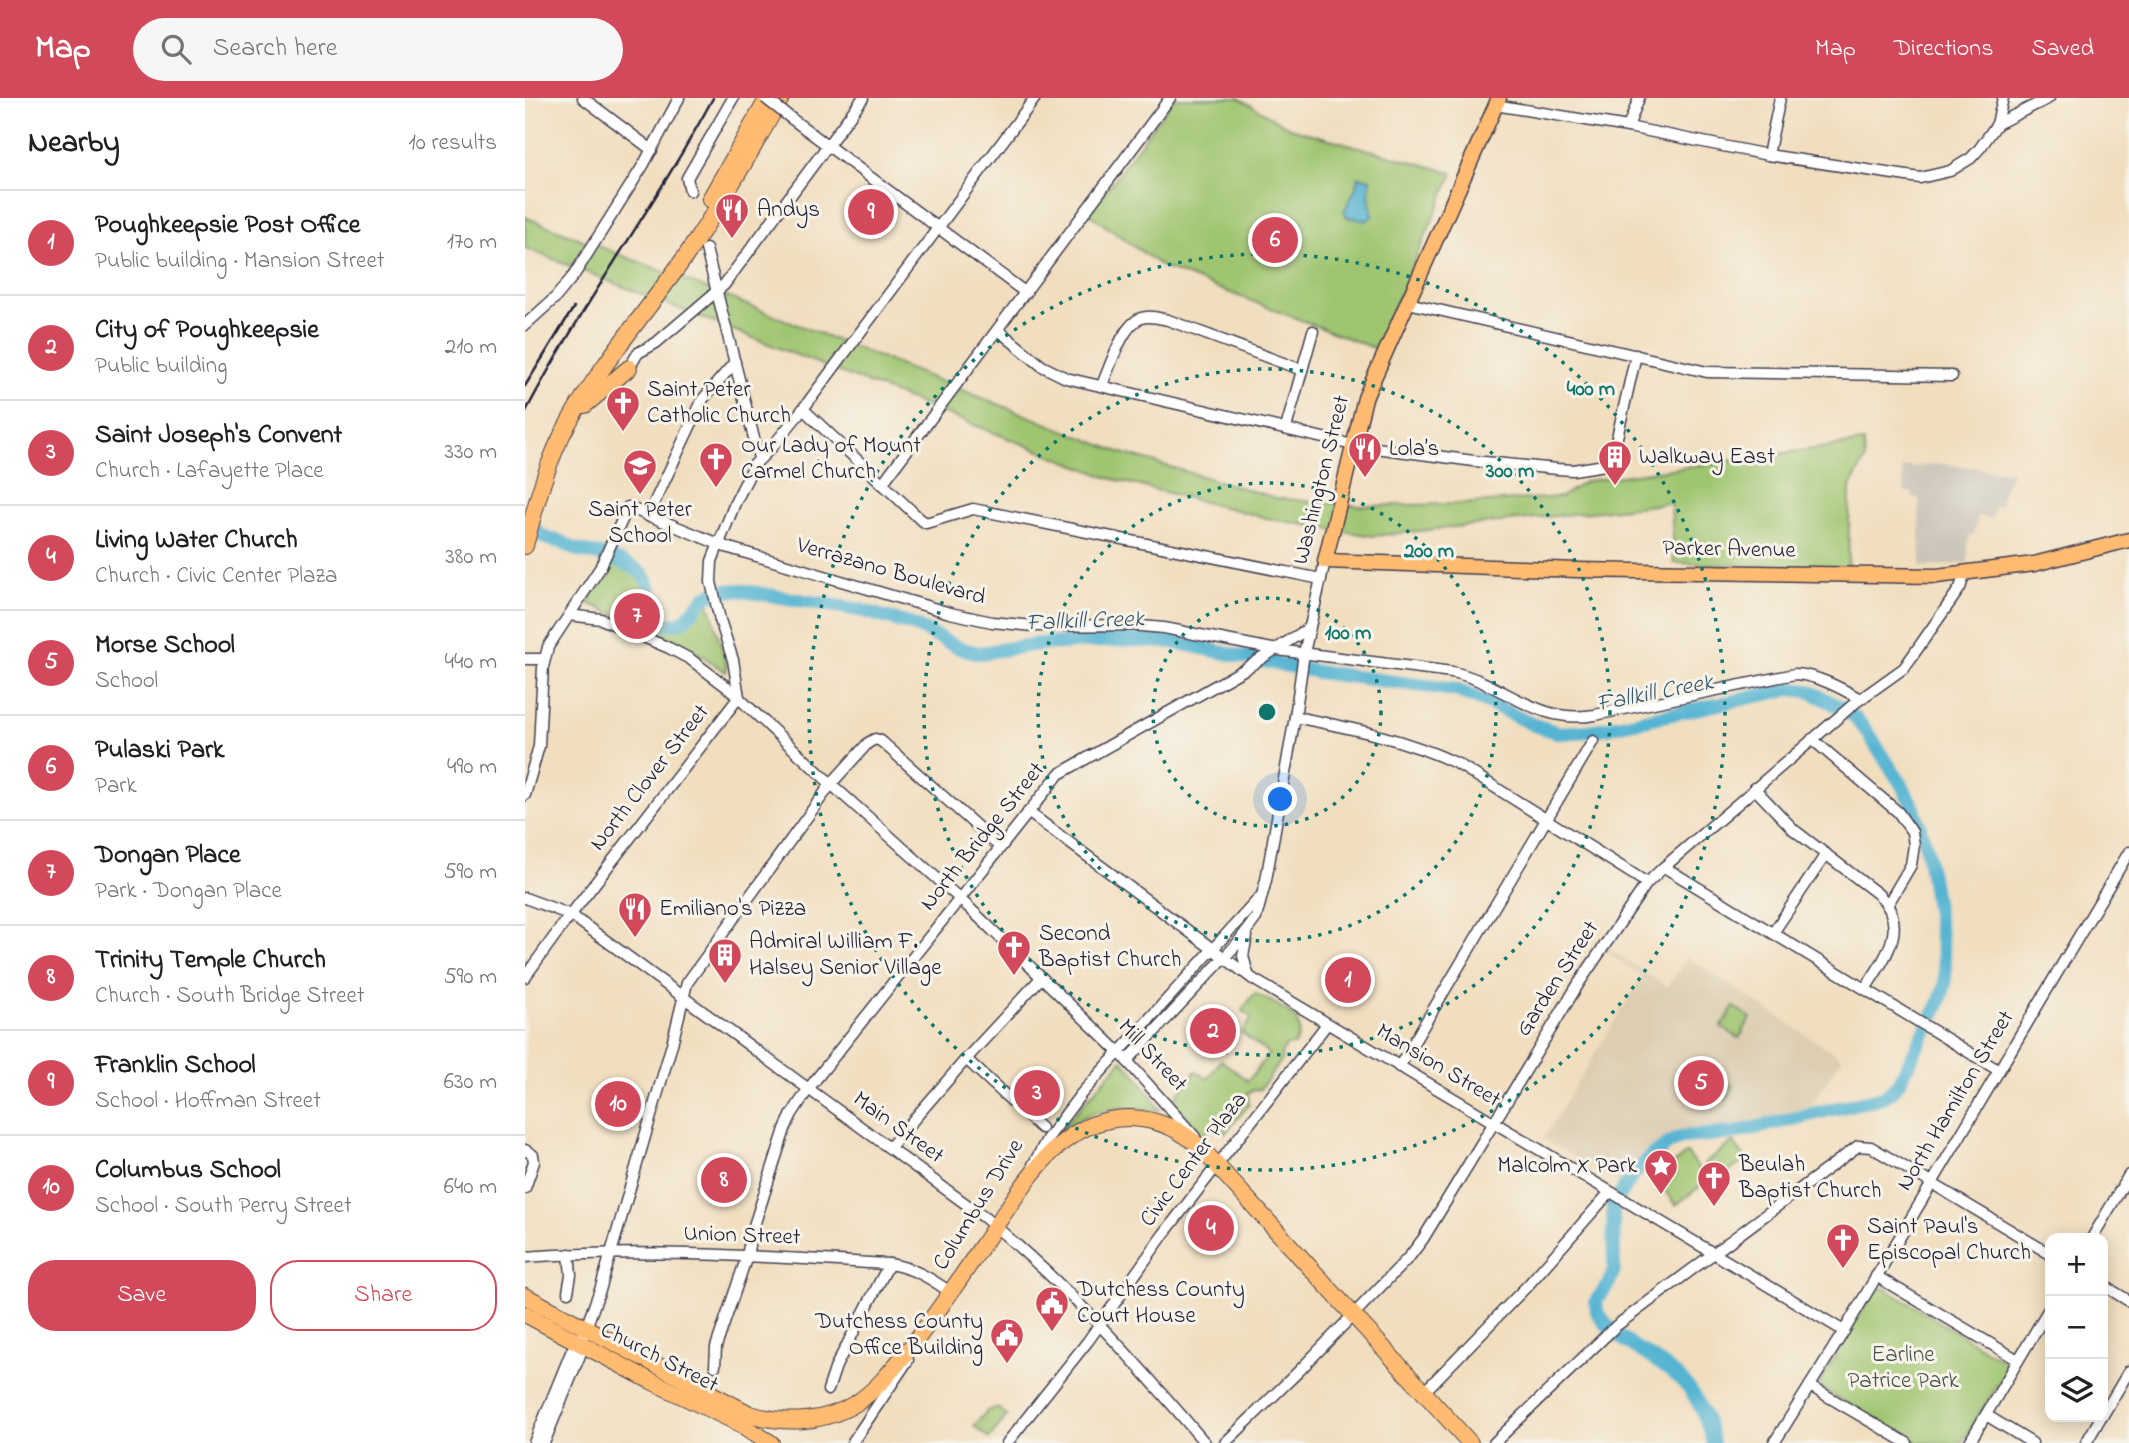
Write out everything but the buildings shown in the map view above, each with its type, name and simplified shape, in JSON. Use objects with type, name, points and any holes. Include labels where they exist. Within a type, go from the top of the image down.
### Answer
[{"type":"highway","points":[[526,544],[529,508],[544,453],[568,403],[688,234],[766,98]]},
{"type":"highway","points":[[529,508],[563,432],[590,388],[703,230],[781,98]]},
{"type":"highway","points":[[563,432],[586,404],[629,368]]},
{"type":"highway","points":[[1021,1189],[1066,1138],[1111,1119],[1140,1119],[1167,1125],[1186,1135],[1212,1160]]},
{"type":"highway","name":"Mill Street","points":[[1212,1160],[1469,1443]]},
{"type":"highway","name":"Columbus Drive","points":[[725,1402],[750,1414],[777,1420],[806,1420],[833,1414],[858,1401],[875,1388],[925,1330],[1021,1189]]},
{"type":"highway","name":"Church Street","points":[[525,1296],[725,1402]]},
{"type":"highway","name":"Church Street","points":[[525,1314],[661,1386],[736,1422],[771,1443]]},
{"type":"main road","name":"Washington Street","points":[[1325,561],[1365,398],[1497,102]]},
{"type":"main road","name":"Parker Avenue","points":[[1325,561],[1911,577],[2034,564],[2129,540]]},
{"type":"street","points":[[583,98],[652,150]]},
{"type":"street","points":[[525,325],[556,297],[574,275],[652,150],[680,98]]},
{"type":"street","points":[[690,191],[687,178],[733,98]]},
{"type":"street","points":[[766,98],[1026,293]]},
{"type":"street","points":[[629,368],[638,353],[656,343],[729,279],[863,98]]},
{"type":"street","points":[[526,791],[540,746],[544,659],[549,644],[606,556],[628,507],[718,545],[754,465],[803,409],[1035,98]]},
{"type":"street","points":[[882,484],[1170,98]]},
{"type":"street","points":[[1628,127],[1639,98]]},
{"type":"street","points":[[1768,155],[1780,98]]},
{"type":"street","points":[[1497,102],[1768,155],[1920,178],[1961,165],[1980,148],[1997,124],[2003,98]]},
{"type":"street","points":[[1997,124],[2049,98]]},
{"type":"street","points":[[706,249],[759,458]]},
{"type":"street","points":[[1408,303],[1707,372],[1952,376]]},
{"type":"street","points":[[1102,385],[1127,329],[1140,318],[1154,316],[1302,370]]},
{"type":"street","points":[[998,330],[1042,366],[1066,378],[1353,445],[1474,461],[1573,470],[1605,465],[1612,459],[1636,355]]},
{"type":"street","points":[[1286,428],[1313,331]]},
{"type":"street","points":[[648,516],[702,399],[735,362]]},
{"type":"street","points":[[803,409],[926,523],[965,510],[980,510],[1321,579]]},
{"type":"street","name":"North Clover Street","points":[[525,977],[739,697],[733,660],[711,582],[712,561],[718,545]]},
{"type":"street","name":"Verrazano Boulevard","points":[[718,545],[938,610],[992,622],[1034,626],[1129,625],[1164,628],[1304,656],[1462,674],[1534,708],[1570,718],[1795,674],[1803,674],[1827,683],[1860,699]]},
{"type":"street","name":"Washington Street","points":[[1223,958],[1254,922],[1260,906],[1270,862],[1309,628],[1325,561]]},
{"type":"street","name":"Garden Street","points":[[1225,1443],[1354,1315],[1423,1239],[1492,1122],[1647,883],[1812,739],[1860,699],[1899,672],[1960,588],[1965,573]]},
{"type":"street","name":"Mill Street","points":[[569,615],[596,617],[669,648],[699,665],[739,697],[831,784],[959,898],[1123,1057],[1188,1128],[1212,1160]]},
{"type":"street","name":"North Bridge Street","points":[[715,1366],[716,1347],[792,1114],[809,1088],[1028,812],[1059,774],[1072,765],[1245,669],[1309,628]]},
{"type":"street","points":[[525,659],[544,659]]},
{"type":"street","points":[[1295,717],[1388,737],[1440,755],[1647,883]]},
{"type":"street","points":[[544,1443],[580,1355],[580,1344],[611,1254],[687,984],[831,784],[868,743],[875,739],[881,741],[1000,847]]},
{"type":"street","points":[[1812,739],[1898,812],[1912,832],[1914,845],[1911,864],[1888,904]]},
{"type":"street","points":[[1399,1067],[1593,741]]},
{"type":"street","points":[[1754,788],[1794,830],[1888,904],[1893,916],[1894,934],[1889,951],[1865,989]]},
{"type":"street","name":"Mansion Street","points":[[1028,812],[1250,977],[1844,1331]]},
{"type":"street","name":"North Hamilton Street","points":[[1774,1443],[1844,1331],[2129,852]]},
{"type":"street","points":[[1773,933],[1826,854]]},
{"type":"street","points":[[1664,867],[1998,1070]]},
{"type":"street","name":"Washington Street","points":[[1213,950],[1261,895]]},
{"type":"street","name":"Main Street","points":[[525,898],[571,915],[995,1226],[1041,1266],[1165,1395],[1205,1443]]},
{"type":"street","points":[[1250,977],[1244,966],[1243,953],[1254,922]]},
{"type":"street","name":"Columbus Drive","points":[[1123,1057],[1213,950]]},
{"type":"street","name":"Columbus Drive","points":[[1021,1189],[1043,1146],[1081,1094],[1123,1057],[1223,958]]},
{"type":"street","points":[[890,1147],[1041,978]]},
{"type":"street","name":"Civic Center Plaza","points":[[1007,1443],[1098,1325],[1163,1235],[1212,1160],[1328,1024]]},
{"type":"street","points":[[966,1059],[1041,1128]]},
{"type":"street","points":[[1494,1443],[1612,1330],[1856,1147],[1871,1147],[2045,1251]]},
{"type":"street","points":[[525,1150],[533,1155],[534,1162],[525,1188]]},
{"type":"street","points":[[2095,1233],[2129,1175]]},
{"type":"street","points":[[1424,1392],[1615,1195]]},
{"type":"street","points":[[568,1292],[571,1275],[569,1254]]},
{"type":"street","name":"Union Street","points":[[525,1258],[569,1254],[747,1256],[890,1264],[920,1272],[950,1292]]},
{"type":"street","points":[[828,1390],[836,1366],[890,1264]]},
{"type":"street","points":[[1876,1276],[2018,1360]]},
{"type":"street","points":[[2108,1288],[2129,1301]]},
{"type":"street","points":[[1969,1443],[2045,1315]]},
{"type":"street","name":"Columbus Drive","points":[[852,1443],[901,1373],[925,1330]]},
{"type":"street","points":[[534,1443],[572,1350],[580,1344]]},
{"type":"street","points":[[2108,1406],[2129,1371]]},
{"type":"street","points":[[1810,1386],[1907,1443]]},
{"type":"street","points":[[1986,1415],[2032,1443]]},
{"type":"street","points":[[2086,1443],[2098,1422]]},
{"type":"shaded area","points":[[1942,464],[2011,472],[2000,506],[1995,505],[1991,519],[1978,516],[1974,535],[1970,535],[1968,543],[1968,563],[1921,567],[1919,498],[1913,498],[1912,492],[1905,493],[1902,468]]},
{"type":"shaded area","points":[[1610,949],[1667,987],[1687,957],[1842,1058],[1807,1112],[1733,1130],[1693,1132],[1672,1137],[1639,1162],[1619,1184],[1543,1139],[1642,976],[1607,953]]},
{"type":"green space","points":[[1174,98],[1239,98],[1290,128],[1453,173],[1376,349],[1163,267],[1089,214]]},
{"type":"green space","points":[[525,217],[1119,452],[1276,498],[1359,506],[1459,504],[1561,497],[1586,481],[1864,442],[1865,460],[1850,487],[1848,568],[1674,563],[1671,503],[1373,536],[1271,519],[1109,478],[525,248]]},
{"type":"green space","points":[[614,560],[640,574],[648,583],[653,612],[661,621],[674,623],[685,619],[707,596],[727,667],[726,672],[689,647],[588,603]]},
{"type":"green space","points":[[1255,993],[1289,1013],[1299,1027],[1299,1035],[1294,1045],[1287,1045],[1281,1054],[1282,1060],[1260,1089],[1248,1092],[1249,1105],[1225,1133],[1213,1123],[1205,1136],[1172,1101],[1196,1071],[1208,1079],[1221,1060],[1248,1081],[1269,1054],[1242,1033],[1252,1018],[1242,1010]]},
{"type":"green space","points":[[1734,1007],[1751,1018],[1739,1038],[1721,1027]]},
{"type":"green space","points":[[1122,1060],[1138,1077],[1160,1110],[1110,1109],[1070,1124],[1053,1138]]},
{"type":"green space","points":[[1705,1068],[1733,1086],[1726,1099],[1709,1100],[1692,1089]]},
{"type":"green space","points":[[1733,1142],[1746,1159],[1717,1181],[1704,1164]]},
{"type":"green space","points":[[1687,1153],[1708,1180],[1676,1205],[1655,1178]]},
{"type":"green space","name":"Earline Patrice Park","points":[[1884,1288],[2010,1365],[1961,1443],[1915,1443],[1821,1388],[1820,1382],[1874,1291]]},
{"type":"green space","points":[[994,1408],[1007,1416],[989,1438],[974,1426],[987,1411]]},
{"type":"water","points":[[1358,177],[1371,179],[1369,193],[1372,216],[1367,221],[1347,217],[1344,211],[1355,190]]},
{"type":"waterway","name":"Fallkill Creek","points":[[525,520],[548,539],[613,559],[637,570],[647,582],[657,617],[662,622],[671,624],[684,621],[705,597],[721,591],[738,590],[860,610],[916,626],[959,648],[979,653],[1039,644],[1126,640],[1172,642],[1317,672],[1456,690],[1534,725],[1559,733],[1611,727],[1790,689],[1809,691],[1854,717],[1900,782],[1914,808],[1927,850],[1945,966],[1945,983],[1940,1002],[1899,1082],[1890,1093],[1883,1097],[1734,1133],[1682,1137],[1653,1154],[1632,1176],[1613,1206],[1614,1270],[1609,1283],[1596,1301],[1597,1312],[1616,1334],[1675,1374],[1685,1384],[1695,1397],[1713,1443]]},
{"type":"railway","points":[[525,413],[570,333],[713,98]]},
{"type":"railway","points":[[525,386],[574,307]]},
{"type":"place","name":"Franklin School","points":[[871,212]]},
{"type":"place","name":"Andys","points":[[732,240]]},
{"type":"place","name":"Pulaski Park","points":[[1275,240]]},
{"type":"place","name":"Saint Peter Catholic Church","points":[[623,433]]},
{"type":"place","name":"Lola’s","points":[[1365,479]]},
{"type":"place","name":"Walkway East","points":[[1615,487]]},
{"type":"place","name":"Our Lady of Mount Carmel Church","points":[[716,489]]},
{"type":"place","name":"Saint Peter School","points":[[640,496]]},
{"type":"place","name":"Dongan Place","points":[[637,616]]},
{"type":"place","name":"Emiliano's Pizza","points":[[635,939]]},
{"type":"place","name":"Second Baptist Church","points":[[1014,977]]},
{"type":"place","name":"Poughkeepsie Post Office","points":[[1348,980]]},
{"type":"place","name":"Admiral William F. Halsey Senior Village","points":[[725,985]]},
{"type":"place","name":"City of Poughkeepsie","points":[[1213,1031]]},
{"type":"place","name":"Morse School","points":[[1701,1083]]},
{"type":"place","name":"Saint Joseph's Convent","points":[[1037,1093]]},
{"type":"place","name":"Columbus School","points":[[618,1104]]},
{"type":"place","name":"Trinity Temple Church","points":[[724,1180]]},
{"type":"place","name":"Malcolm X Park","points":[[1661,1196]]},
{"type":"place","name":"Beulah Baptist Church","points":[[1714,1208]]},
{"type":"place","name":"Living Water Church","points":[[1211,1228]]},
{"type":"place","name":"Saint Paul's Episcopal Church","points":[[1843,1270]]},
{"type":"place","name":"Dutchess County Court House","points":[[1052,1333]]},
{"type":"place","name":"Dutchess County Office Building","points":[[1007,1365]]}]
